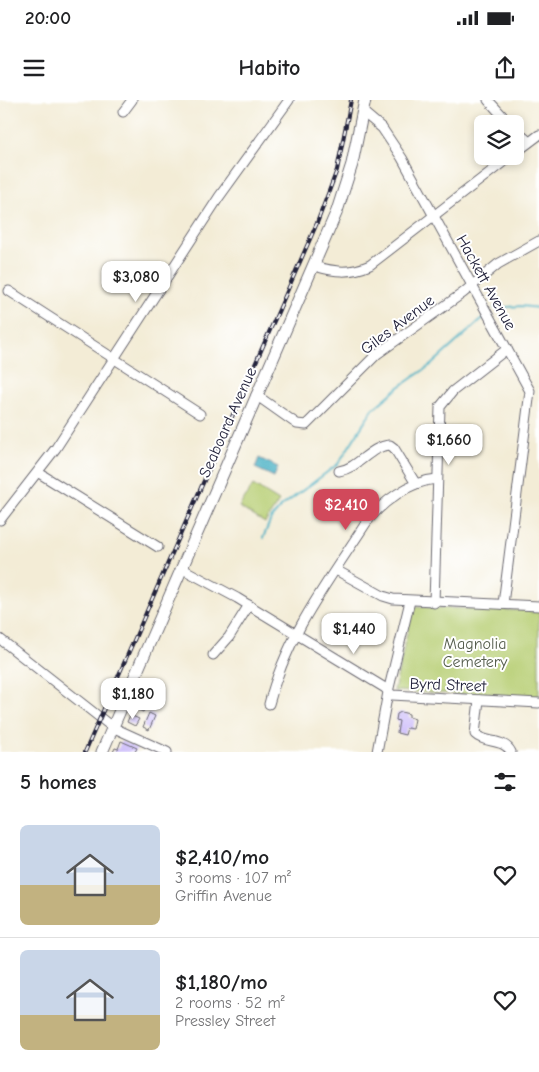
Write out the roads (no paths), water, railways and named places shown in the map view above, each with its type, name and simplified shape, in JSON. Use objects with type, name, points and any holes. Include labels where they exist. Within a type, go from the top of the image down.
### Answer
[{"type":"main road","name":"Seaboard Avenue","points":[[102,752],[256,395],[314,266],[346,186],[365,100]]},
{"type":"street","points":[[122,112],[132,100]]},
{"type":"street","points":[[0,520],[39,473],[219,197],[289,100]]},
{"type":"street","points":[[488,100],[502,115]]},
{"type":"street","name":"Hackett Avenue","points":[[363,112],[382,128],[394,144],[530,391]]},
{"type":"street","points":[[524,146],[539,135]]},
{"type":"street","points":[[524,137],[529,142]]},
{"type":"street","points":[[314,266],[341,272],[364,268],[499,165]]},
{"type":"street","name":"Giles Avenue","points":[[256,395],[297,424],[306,425],[377,354],[508,258],[539,241]]},
{"type":"street","points":[[10,291],[200,414]]},
{"type":"street","points":[[434,603],[437,479],[442,403],[453,391],[507,349]]},
{"type":"street","points":[[503,604],[530,391],[539,385]]},
{"type":"street","points":[[339,471],[350,468],[381,447],[390,445],[416,484]]},
{"type":"street","points":[[39,473],[158,547]]},
{"type":"street","points":[[269,704],[276,678],[296,633],[372,516],[384,505],[416,484],[437,479]]},
{"type":"street","name":"Byrd Street","points":[[181,568],[249,605],[398,697],[539,703]]},
{"type":"street","points":[[336,570],[383,596],[410,601],[539,606]]},
{"type":"street","points":[[377,752],[388,692],[410,601]]},
{"type":"street","points":[[213,655],[229,637],[249,605]]},
{"type":"street","points":[[0,639],[112,727],[167,752]]},
{"type":"street","points":[[479,700],[475,734],[479,738],[505,745],[511,752]]},
{"type":"water","points":[[259,458],[278,467],[274,477],[255,468]]},
{"type":"waterway","points":[[494,308],[521,306],[539,308]]},
{"type":"waterway","points":[[263,538],[271,519],[282,506],[338,464],[373,409],[399,387],[431,365],[483,318]]},
{"type":"railway","points":[[85,752],[317,223],[337,170],[351,100]]},
{"type":"park label","name":"Magnolia Cemetery","points":[[475,652]]}]
